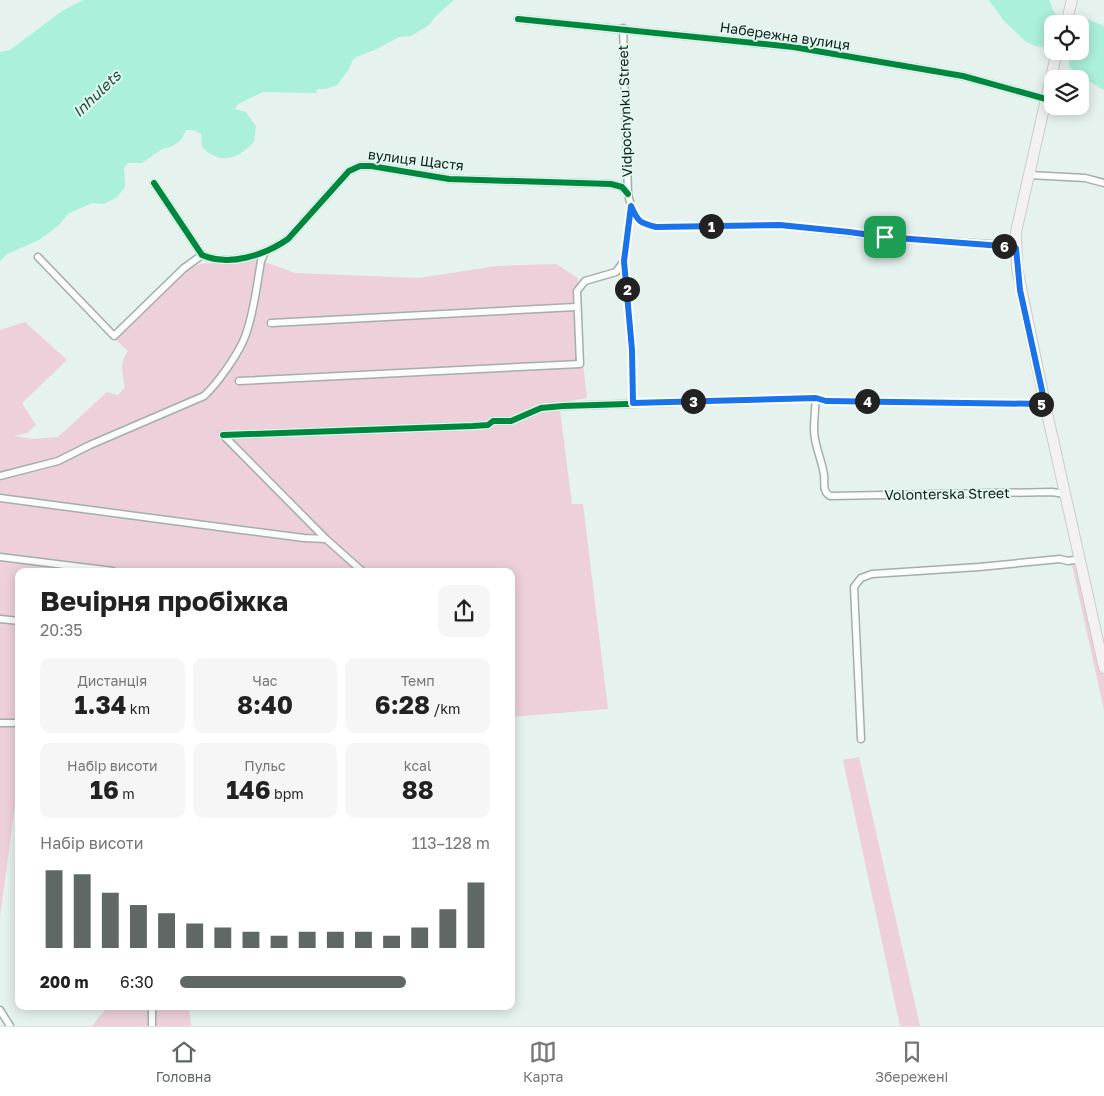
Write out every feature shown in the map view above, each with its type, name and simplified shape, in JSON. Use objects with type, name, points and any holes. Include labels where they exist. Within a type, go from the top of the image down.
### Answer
[{"type":"main road","points":[[1068,15],[1072,0]]},
{"type":"main road","points":[[1044,108],[1016,232],[1020,290],[1104,668]]},
{"type":"street","name":"Набережна вулиця","points":[[518,19],[623,28],[793,47],[963,76],[1044,98]]},
{"type":"street","name":"Vidpochynku Street","points":[[623,28],[628,194],[631,206],[624,261],[632,350],[633,403]]},
{"type":"street","name":"вулиця Щастя","points":[[202,255],[212,260],[238,259],[264,252],[288,239],[349,171],[360,166],[371,166],[449,179],[611,184],[622,188],[628,194]]},
{"type":"street","points":[[1029,175],[1085,178],[1104,183]]},
{"type":"street","points":[[38,257],[114,336],[184,268],[202,255],[154,183]]},
{"type":"street","points":[[631,206],[637,219],[644,224],[656,227],[780,225],[885,237],[1016,248]]},
{"type":"street","points":[[0,476],[58,461],[90,445],[204,396],[211,389],[242,344],[247,333],[264,252]]},
{"type":"street","points":[[239,381],[580,364],[576,307],[577,290],[585,281],[616,272],[624,261]]},
{"type":"street","points":[[271,323],[576,307]]},
{"type":"street","points":[[359,568],[326,539],[223,435],[488,425],[493,421],[511,421],[541,408],[633,403],[816,398],[826,401],[1045,404]]},
{"type":"street","name":"Volonterska Street","points":[[816,398],[814,430],[816,446],[823,468],[824,489],[830,496],[1052,492],[1065,494]]},
{"type":"street","points":[[0,498],[304,538],[326,539]]},
{"type":"street","points":[[0,557],[89,568]]},
{"type":"street","points":[[861,739],[854,587],[861,578],[872,574],[1080,558]]},
{"type":"street","points":[[0,619],[15,621]]},
{"type":"street","points":[[0,724],[15,723]]},
{"type":"street","points":[[0,1010],[10,1026]]},
{"type":"street","points":[[152,1010],[152,1026]]},
{"type":"shaded area","points":[[260,256],[244,332],[239,343],[204,393],[66,454],[43,463],[0,473],[0,330],[25,322],[67,360],[22,403],[36,425],[27,433],[14,436],[33,439],[58,437],[107,392],[118,395],[125,387],[122,364],[128,351],[116,340],[187,270],[200,264],[229,263]]},
{"type":"shaded area","points":[[265,262],[295,273],[419,278],[496,266],[556,264],[578,278],[587,398],[559,403],[572,504],[583,504],[608,709],[515,717],[515,568],[15,568],[15,805],[0,917],[0,479],[59,464],[201,401],[207,397],[249,333]]},
{"type":"shaded area","points":[[1078,560],[1104,673],[1104,710],[1071,561]]},
{"type":"shaded area","points":[[859,757],[920,1026],[900,1026],[843,760]]},
{"type":"shaded area","points":[[105,1010],[189,1010],[191,1026],[92,1026]]},
{"type":"water","name":"Inhulets","points":[[83,0],[454,0],[429,25],[411,36],[399,37],[377,49],[356,57],[337,85],[326,89],[317,89],[316,93],[263,92],[238,104],[235,109],[246,112],[256,126],[254,142],[241,153],[229,158],[216,157],[202,147],[201,134],[194,130],[186,130],[181,140],[171,147],[162,149],[142,163],[128,163],[124,168],[125,187],[117,197],[104,204],[92,203],[68,214],[59,225],[39,240],[7,254],[0,261],[0,52],[10,50],[62,11]]},
{"type":"water","points":[[989,0],[1049,0],[1056,15],[1044,15],[1044,47],[1035,46],[1025,41],[1004,21]]},
{"type":"water","points":[[1089,20],[1104,26],[1104,90],[1089,81],[1089,70],[1073,70],[1069,66],[1069,60],[1089,60]]},
{"type":"cycle path","points":[[518,19],[793,47],[963,76],[1044,98]]},
{"type":"cycle path","points":[[154,183],[202,255],[224,260],[246,258],[269,250],[288,239],[349,171],[360,166],[371,166],[449,179],[611,184],[622,187],[628,194]]},
{"type":"cycle path","points":[[223,435],[488,425],[493,421],[511,421],[541,408],[563,406],[816,398],[826,401],[1045,404]]},
{"type":"route","points":[[631,206],[637,219],[644,224],[656,227],[780,225],[885,237],[1016,248],[1020,290],[1045,404],[826,401],[816,398],[633,403],[632,350],[624,261],[631,206]]}]
